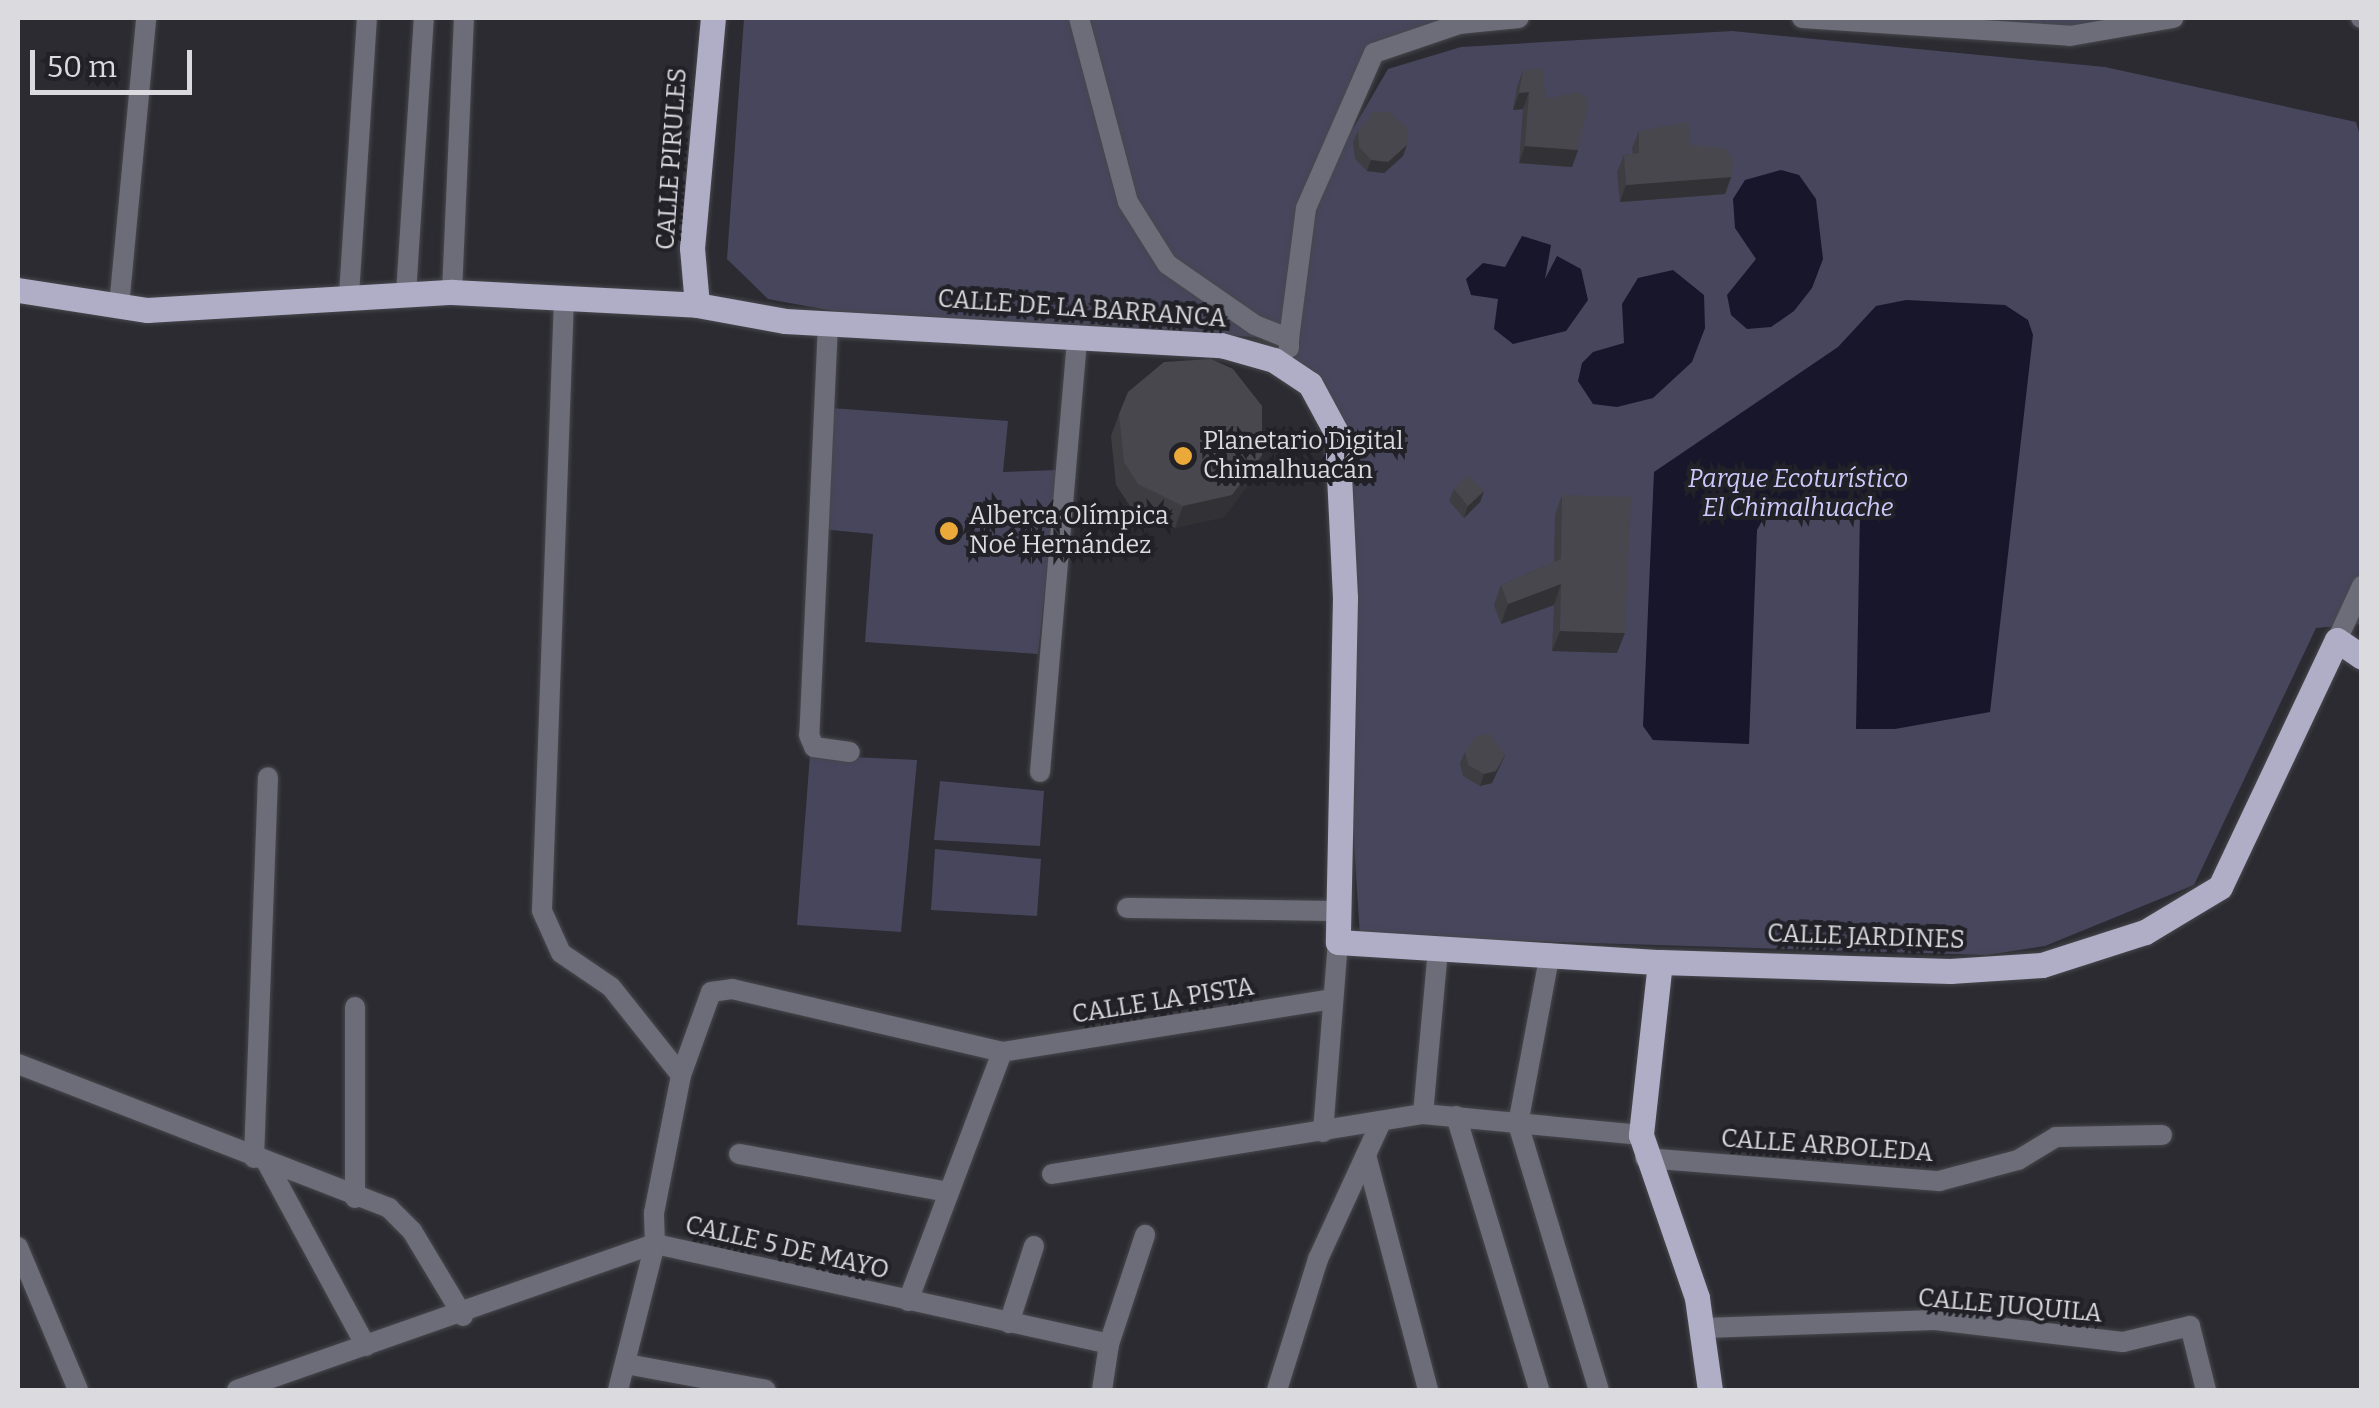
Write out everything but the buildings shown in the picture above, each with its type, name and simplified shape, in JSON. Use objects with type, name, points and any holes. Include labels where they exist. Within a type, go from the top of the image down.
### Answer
[{"type":"main road","name":"CALLE PIRULES","points":[[696,305],[692,248],[713,18]]},
{"type":"main road","name":"CALLE DE LA BARRANCA","points":[[18,290],[147,310],[350,295],[452,292],[696,305],[828,324],[1221,346],[1289,370],[1310,384],[1337,434],[1345,598],[1338,942]]},
{"type":"main road","points":[[2338,640],[2362,657]]},
{"type":"main road","name":"CALLE JARDINES","points":[[1660,962],[1988,970],[2042,965],[2145,932],[2220,888],[2338,640]]},
{"type":"main road","points":[[1338,942],[1660,962],[1643,1146],[1704,1328],[1710,1390]]},
{"type":"street","points":[[119,306],[146,18]]},
{"type":"street","points":[[350,295],[367,18]]},
{"type":"street","points":[[406,294],[424,18]]},
{"type":"street","points":[[452,292],[464,18]]},
{"type":"street","points":[[1079,18],[1128,202],[1167,264],[1255,325],[1289,339]]},
{"type":"street","points":[[1289,370],[1289,339],[1306,208],[1374,53],[1459,24],[1519,18]]},
{"type":"street","points":[[1802,18],[2070,36],[2173,18]]},
{"type":"street","points":[[564,298],[542,910],[561,953],[611,987],[681,1075]]},
{"type":"street","points":[[828,324],[809,736],[814,747],[850,752]]},
{"type":"street","points":[[1040,772],[1077,336]]},
{"type":"street","points":[[2338,640],[2362,586]]},
{"type":"street","points":[[268,777],[260,1160],[366,1346]]},
{"type":"street","points":[[1127,908],[1341,911]]},
{"type":"street","points":[[1323,1132],[1338,942]]},
{"type":"street","points":[[1423,1114],[1438,950]]},
{"type":"street","points":[[1550,953],[1518,1124],[1599,1390]]},
{"type":"street","points":[[618,1390],[654,1244],[654,1213],[681,1075],[705,998],[720,989],[1002,1052],[908,1302]]},
{"type":"street","name":"CALLE LA PISTA","points":[[1002,1052],[1332,1000]]},
{"type":"street","points":[[355,1006],[355,1198]]},
{"type":"street","points":[[18,1064],[402,1218],[463,1316]]},
{"type":"street","name":"CALLE ARBOLEDA","points":[[1052,1174],[1423,1114],[1518,1124],[1643,1146],[1938,1181],[2018,1160],[2056,1136],[2162,1135]]},
{"type":"street","points":[[1456,1116],[1539,1390]]},
{"type":"street","points":[[1277,1390],[1318,1259],[1381,1122]]},
{"type":"street","points":[[739,1154],[949,1192]]},
{"type":"street","points":[[1366,1155],[1428,1390]]},
{"type":"street","points":[[1102,1390],[1109,1344],[1145,1235]]},
{"type":"street","points":[[237,1390],[463,1316],[654,1244]]},
{"type":"street","name":"CALLE 5 DE MAYO","points":[[654,1244],[1109,1344]]},
{"type":"street","points":[[18,1246],[78,1390]]},
{"type":"street","points":[[1009,1322],[1034,1246]]},
{"type":"street","name":"CALLE JUQUILA","points":[[1704,1328],[1935,1320],[2122,1342],[2190,1326],[2206,1390]]},
{"type":"street","points":[[626,1364],[766,1390]]},
{"type":"green space","name":"Parque Ecoturístico El Chimalhuache","points":[[744,18],[1519,18],[1375,53],[1353,129],[1388,69],[1461,47],[1732,31],[2105,67],[2356,122],[2362,142],[2361,624],[2316,628],[2194,885],[2045,946],[1987,955],[1360,936],[1326,409],[1293,368],[1290,339],[844,313],[768,299],[727,259]]},
{"type":"green space","points":[[1802,18],[2167,18],[2070,36]]},
{"type":"green space","name":"Alberca Olímpica Noé Hernández","points":[[831,408],[1008,421],[1003,472],[1058,470],[1038,654],[865,642],[873,534],[821,529]]},
{"type":"green space","points":[[810,755],[917,760],[901,932],[797,925]]},
{"type":"green space","points":[[940,781],[1044,791],[1040,846],[934,840]]},
{"type":"green space","points":[[935,849],[1041,859],[1037,916],[931,910]]},
{"type":"shaded area","points":[[1781,170],[1799,175],[1816,199],[1823,259],[1812,288],[1794,311],[1771,327],[1747,329],[1731,315],[1727,295],[1756,259],[1735,228],[1733,199],[1745,180]]},
{"type":"shaded area","points":[[1522,236],[1551,245],[1545,279],[1557,256],[1581,269],[1588,300],[1566,331],[1513,344],[1494,329],[1498,299],[1471,295],[1466,279],[1483,263],[1505,267]]},
{"type":"shaded area","points":[[1673,270],[1704,295],[1705,328],[1692,362],[1653,398],[1617,407],[1593,404],[1578,381],[1582,363],[1593,352],[1624,343],[1622,304],[1638,278]]},
{"type":"shaded area","points":[[1906,300],[2005,305],[2028,320],[2033,335],[1990,712],[1895,729],[1856,729],[1860,513],[1843,504],[1780,506],[1768,510],[1757,530],[1749,744],[1653,740],[1643,726],[1654,472],[1838,347],[1876,306]]},
{"type":"place","name":"Planetario Digital Chimalhuacán","points":[[1183,456]]},
{"type":"place","name":"Alberca Olímpica Noé Hernández","points":[[949,531]]}]
